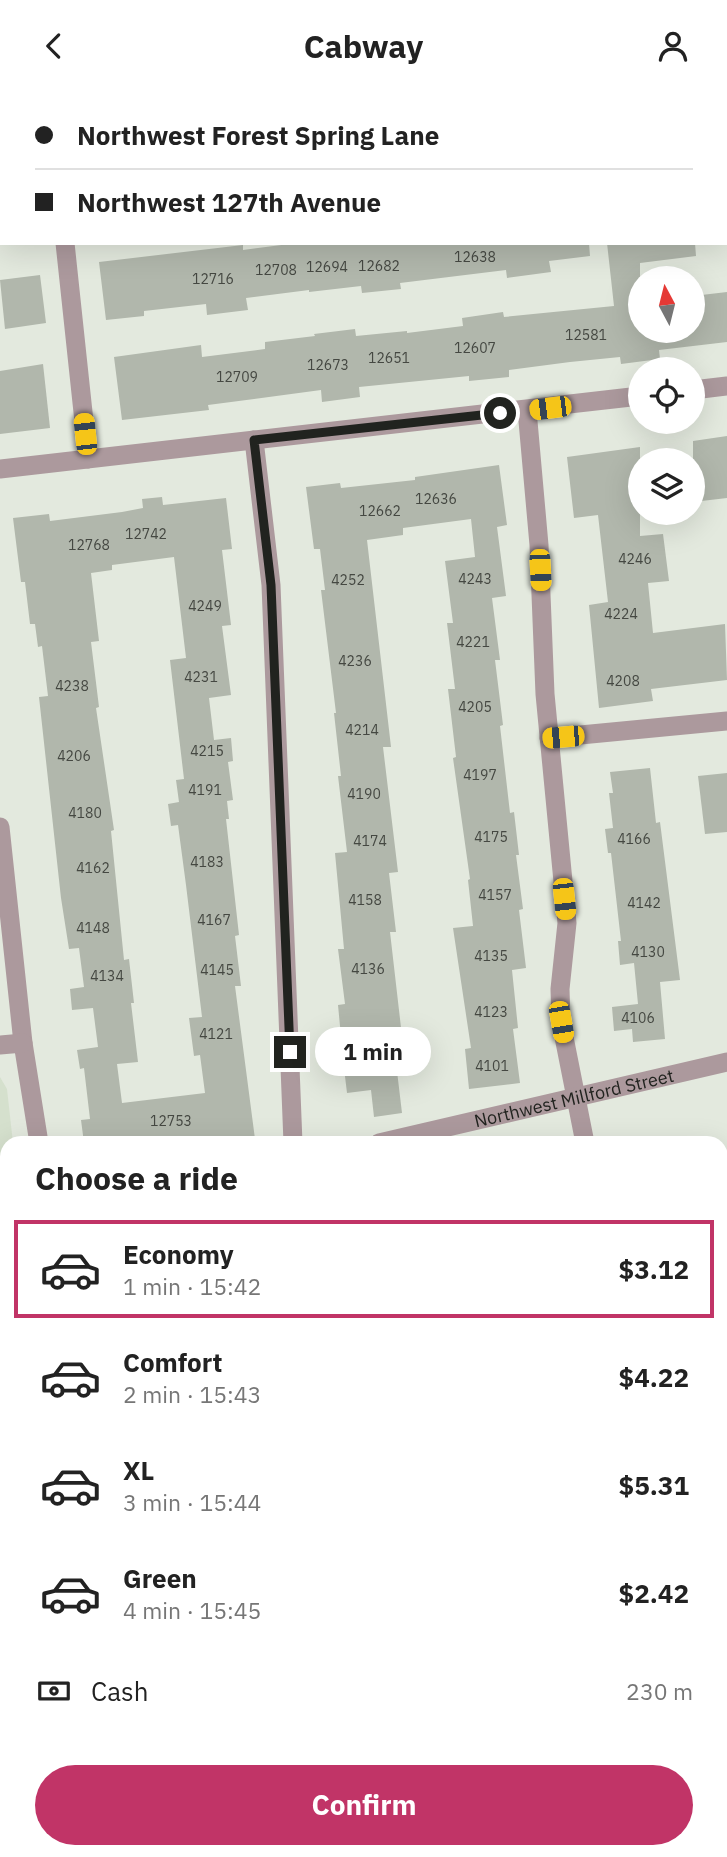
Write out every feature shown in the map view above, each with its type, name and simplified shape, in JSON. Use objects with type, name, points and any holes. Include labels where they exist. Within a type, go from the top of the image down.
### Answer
[{"type":"street","points":[[65,245],[88,459]]},
{"type":"street","points":[[705,389],[727,386]]},
{"type":"street","points":[[0,470],[628,397]]},
{"type":"street","points":[[527,410],[539,545],[549,738],[567,923],[560,989],[561,1022],[583,1136]]},
{"type":"street","points":[[254,440],[271,585],[293,1136]]},
{"type":"street","points":[[549,738],[727,722]]},
{"type":"street","points":[[0,827],[23,1043],[37,1136]]},
{"type":"street","points":[[0,1045],[23,1043]]},
{"type":"street","name":"Northwest Millford Street","points":[[409,1136],[727,1062]]},
{"type":"shaded area","points":[[0,1077],[7,1089],[12,1136],[0,1136]]},
{"type":"building","points":[[243,245],[243,250],[282,245],[589,245],[590,256],[549,261],[551,272],[507,278],[506,270],[400,283],[401,289],[362,293],[361,286],[309,290],[246,298],[248,310],[207,315],[206,304],[144,311],[144,316],[106,320],[99,262]]},
{"type":"building","points":[[607,245],[695,245],[696,256],[628,266],[628,343],[705,343],[705,295],[727,292],[727,342],[659,350],[660,357],[628,357],[628,363],[621,364],[620,357],[570,362],[509,370],[509,377],[469,381],[469,376],[359,387],[360,397],[322,402],[321,390],[208,405],[209,410],[122,420],[114,357],[201,345],[202,357],[265,349],[265,342],[315,336],[314,334],[355,329],[356,336],[407,333],[463,326],[462,318],[503,312],[504,317],[614,306]]},
{"type":"building","points":[[40,275],[46,323],[5,329],[0,280]]},
{"type":"building","points":[[43,364],[50,428],[0,434],[0,371]]},
{"type":"building","points":[[727,436],[727,498],[705,501],[705,448],[693,448],[693,441]]},
{"type":"building","points":[[628,449],[628,525],[640,525],[640,536],[663,534],[669,581],[648,583],[653,633],[725,624],[727,680],[651,689],[653,701],[599,708],[589,605],[608,602],[598,515],[574,518],[567,457]]},
{"type":"building","points":[[499,465],[507,525],[497,527],[506,596],[492,598],[500,660],[495,660],[503,725],[500,726],[510,813],[514,812],[523,909],[519,910],[526,968],[512,970],[518,1028],[513,1029],[520,1083],[469,1089],[465,1049],[471,1048],[453,928],[473,926],[470,879],[453,758],[456,757],[448,689],[455,689],[447,623],[453,623],[445,561],[475,557],[471,519],[403,528],[403,535],[367,540],[391,747],[383,747],[398,872],[389,873],[396,932],[390,932],[403,1045],[394,1046],[402,1113],[374,1117],[371,1090],[347,1093],[344,1068],[338,1005],[345,1004],[338,949],[344,949],[335,853],[347,852],[338,776],[341,776],[336,713],[321,590],[325,590],[320,549],[314,549],[306,487],[340,483],[341,488],[415,480],[415,477]]},
{"type":"building","points":[[162,497],[163,505],[226,498],[232,549],[222,550],[231,625],[222,626],[231,695],[209,698],[214,740],[231,738],[233,761],[228,762],[233,800],[227,801],[229,819],[226,819],[239,935],[235,936],[241,986],[235,986],[255,1136],[83,1136],[81,1120],[90,1119],[84,1068],[80,1069],[77,1050],[98,1047],[93,1008],[72,1010],[70,989],[84,987],[79,948],[69,949],[61,898],[39,697],[48,696],[42,646],[38,647],[35,624],[30,624],[25,582],[21,582],[13,518],[49,514],[50,521],[143,508],[142,499]],"holes":[[[174,557],[186,658],[170,660],[184,779],[176,780],[179,802],[168,804],[171,826],[178,825],[186,885],[202,1017],[189,1018],[194,1056],[200,1055],[205,1093],[122,1103],[117,1064],[138,1062],[129,959],[124,960],[111,831],[114,830],[96,708],[99,707],[91,642],[99,641],[91,573],[112,570],[112,565]]]},
{"type":"building","points":[[650,768],[656,823],[660,822],[680,980],[660,982],[665,1039],[633,1042],[632,1029],[614,1031],[612,1007],[638,1004],[634,963],[620,965],[618,941],[621,941],[611,853],[608,853],[605,829],[613,828],[609,793],[613,793],[610,772]]},
{"type":"building","points":[[727,773],[727,832],[705,834],[698,776]]},
{"type":"route","points":[[290,1052],[271,585],[254,440],[500,413]]}]
